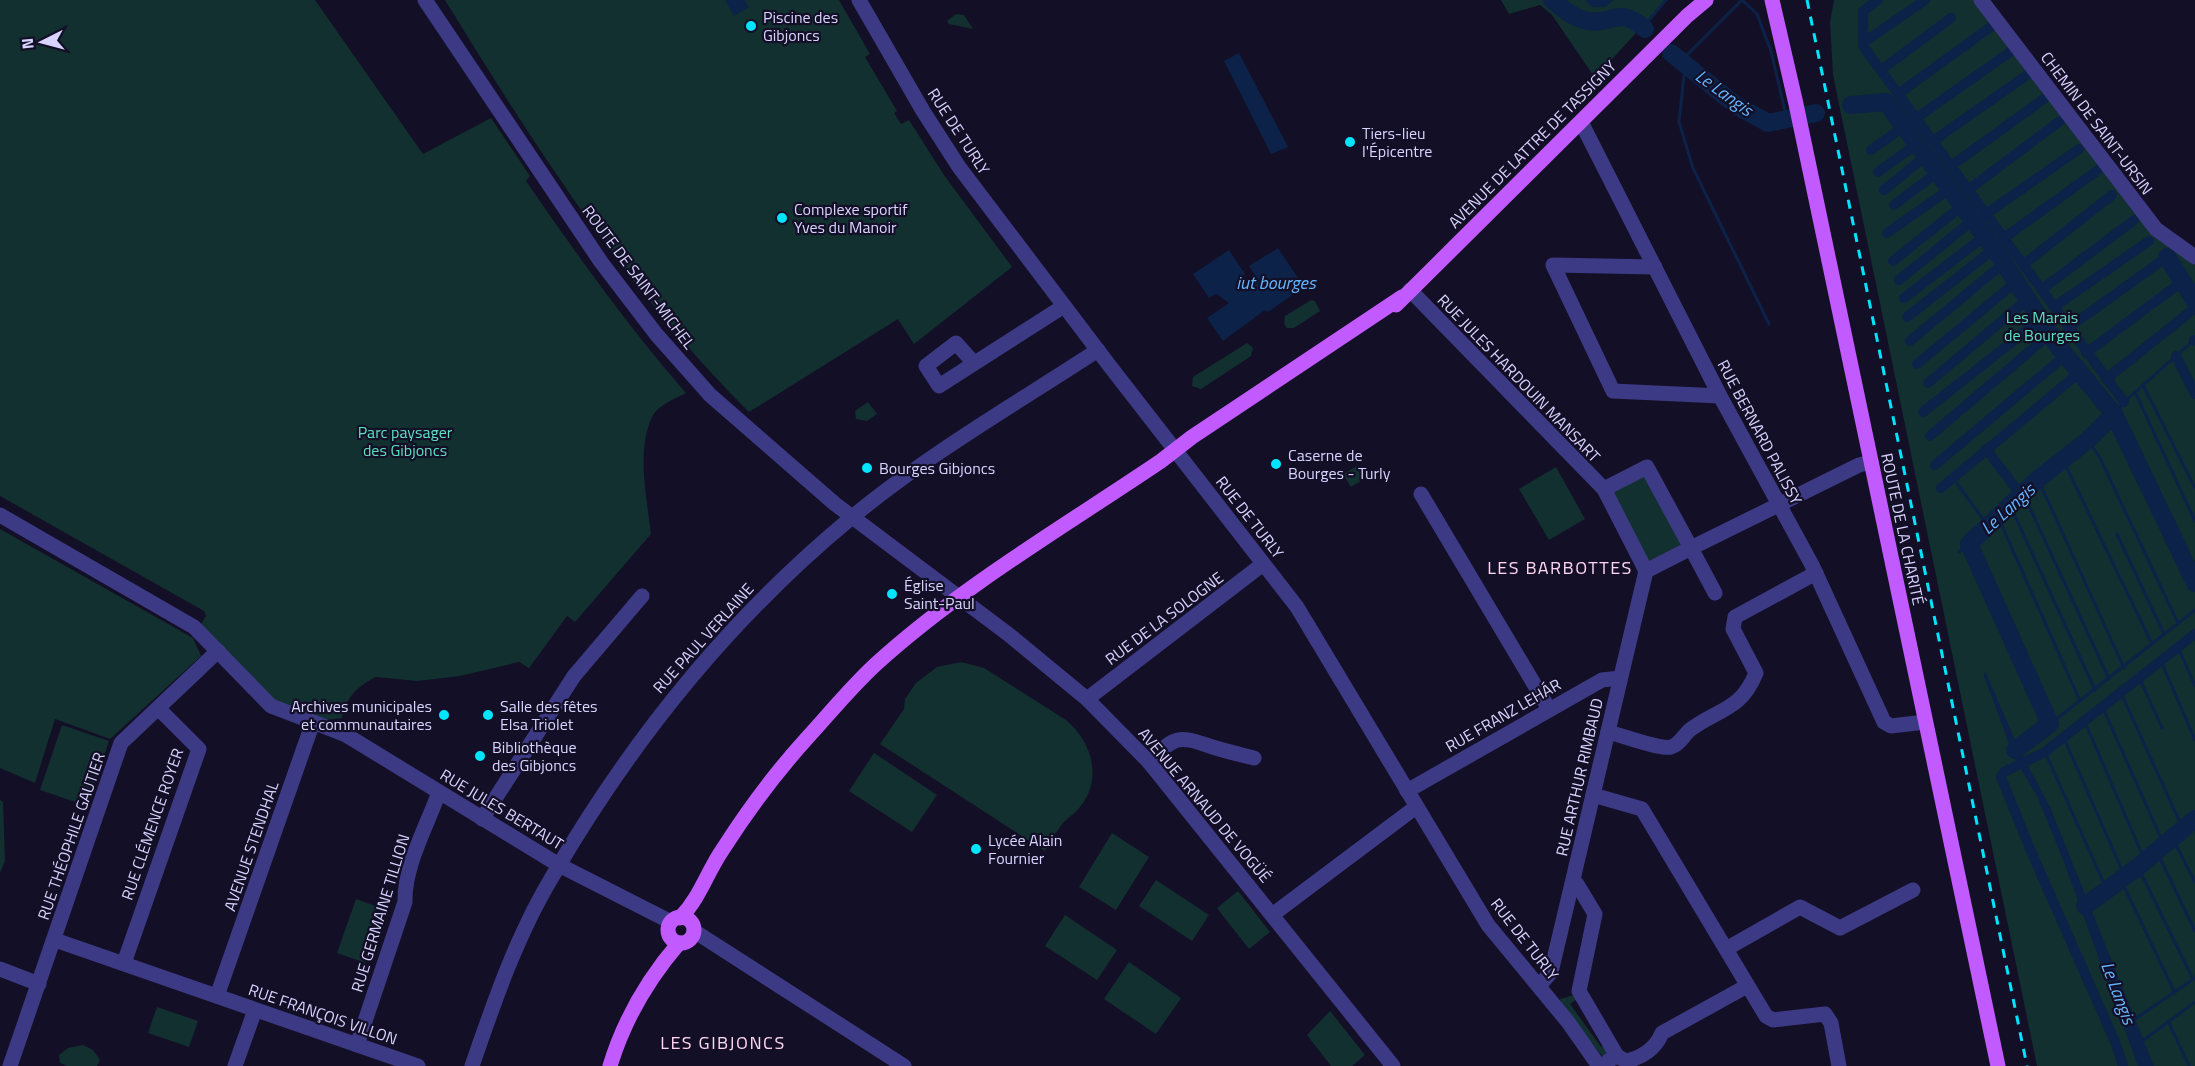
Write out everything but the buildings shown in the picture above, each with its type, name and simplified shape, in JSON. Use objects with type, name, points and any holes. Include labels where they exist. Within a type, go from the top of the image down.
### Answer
[{"type":"main road","name":"AVENUE DE LATTRE DE TASSIGNY","points":[[1687,16],[1698,0]]},
{"type":"main road","name":"AVENUE DE LATTRE DE TASSIGNY","points":[[610,1066],[630,1016],[694,904],[721,851],[806,739],[874,666],[959,598],[1176,451],[1192,437],[1406,294],[1687,16],[1706,0]]},
{"type":"main road","name":"ROUTE DE LA CHARITÉ","points":[[1771,5],[1802,129],[1998,1066]]},
{"type":"street","name":"ROUTE DE SAINT-MICHEL","points":[[425,0],[601,262],[656,334],[710,395],[852,517],[959,598]]},
{"type":"street","name":"RUE DE TURLY","points":[[859,0],[923,111],[959,167],[1297,607],[1488,925],[1539,986],[1600,1066]]},
{"type":"street","name":"CHEMIN DE SAINT-URSIN","points":[[1981,0],[2156,229],[2195,257]]},
{"type":"street","name":"RUE BERNARD PALISSY","points":[[1581,122],[1720,396],[1777,505],[1816,573],[1884,722],[1892,726],[1925,722]]},
{"type":"street","points":[[1655,267],[1553,259],[1613,391],[1720,396]]},
{"type":"street","name":"RUE JULES HARDOUIN MANSART","points":[[1406,294],[1604,489],[1646,571]]},
{"type":"street","points":[[972,362],[1064,306]]},
{"type":"street","name":"RUE PAUL VERLAINE","points":[[473,1063],[498,992],[540,899],[592,813],[682,686],[754,605],[852,517],[918,469],[1098,350]]},
{"type":"street","points":[[1646,571],[1859,465],[1871,462]]},
{"type":"street","points":[[1604,489],[1647,467],[1715,593]]},
{"type":"street","points":[[1421,494],[1549,709]]},
{"type":"street","name":"RUE JULES BERTAUT","points":[[0,515],[194,627],[271,706],[320,724],[439,792],[559,865],[739,960],[904,1066]]},
{"type":"street","name":"RUE DE LA SOLOGNE","points":[[1087,699],[1263,564]]},
{"type":"street","name":"RUE ARTHUR RIMBAUD","points":[[1539,986],[1551,972],[1646,571]]},
{"type":"street","points":[[1608,732],[1668,748],[1678,743],[1689,730],[1731,706],[1748,692],[1756,673],[1733,629],[1735,617],[1816,573]]},
{"type":"street","points":[[482,819],[574,676],[642,596]]},
{"type":"street","name":"AVENUE ARNAUD DE VOGÜÉ","points":[[959,598],[1087,699],[1149,762],[1393,1066]]},
{"type":"street","name":"RUE THÉOPHILE GAUTIER","points":[[10,1066],[121,743],[159,710],[218,651]]},
{"type":"street","name":"RUE FRANZ LEHÁR","points":[[1407,791],[1602,680],[1620,678]]},
{"type":"street","name":"RUE CLÉMENCE ROYER","points":[[124,963],[199,750],[159,710]]},
{"type":"street","name":"AVENUE STENDHAL","points":[[217,996],[320,724]]},
{"type":"street","points":[[1149,762],[1171,742],[1181,738],[1192,738],[1216,748],[1254,758]]},
{"type":"street","name":"RUE GERMAINE TILLION","points":[[357,1045],[405,902],[405,888],[409,874],[439,792]]},
{"type":"street","points":[[1593,795],[1642,809],[1747,986],[1770,1020],[1825,1014],[1831,1023],[1839,1066]]},
{"type":"street","points":[[1272,915],[1416,807]]},
{"type":"street","points":[[1573,883],[1577,884],[1595,914],[1579,991],[1617,1056],[1626,1061],[1636,1058],[1655,1046],[1662,1033],[1747,986]]},
{"type":"street","points":[[1726,949],[1800,907],[1840,928],[1913,890]]},
{"type":"street","name":"RUE FRANÇOIS VILLON","points":[[55,940],[418,1066]]},
{"type":"street","points":[[0,969],[39,984]]},
{"type":"street","points":[[235,1066],[255,1010]]},
{"type":"street","points":[[1600,1066],[1617,1056]]},
{"type":"street","points":[[0,1062],[10,1066]]},
{"type":"green space","name":"Parc paysager des Gibjoncs","points":[[0,0],[315,0],[423,154],[491,118],[530,176],[526,181],[564,236],[623,316],[686,393],[658,409],[647,430],[644,475],[651,534],[575,622],[567,616],[529,668],[519,662],[460,676],[417,681],[376,677],[354,693],[346,704],[342,718],[326,720],[277,703],[201,624],[206,616],[204,611],[0,496]]},
{"type":"green space","name":"Complexe sportif Yves du Manoir","points":[[445,0],[839,0],[870,54],[865,57],[897,111],[894,113],[901,124],[909,120],[944,175],[1012,267],[914,344],[898,319],[749,412],[705,366],[623,267],[548,162]]},
{"type":"green space","points":[[1501,0],[1666,0],[1595,78],[1552,15],[1540,5],[1509,14]]},
{"type":"green space","name":"Les Marais de Bourges","points":[[1834,0],[1985,0],[2162,230],[2195,255],[2195,1066],[2037,1066],[1833,75],[1830,22]]},
{"type":"green space","points":[[956,14],[964,15],[973,29],[949,24],[947,21]]},
{"type":"green space","points":[[1311,300],[1315,301],[1320,311],[1294,328],[1287,328],[1284,324],[1285,316]]},
{"type":"green space","points":[[1247,343],[1253,348],[1251,356],[1201,389],[1192,386],[1193,377]]},
{"type":"green space","points":[[868,402],[877,414],[867,421],[856,419],[855,411]]},
{"type":"green space","points":[[1357,466],[1364,479],[1351,487],[1343,474]]},
{"type":"green space","points":[[1556,467],[1585,519],[1549,540],[1519,489]]},
{"type":"green space","points":[[1644,473],[1684,544],[1648,562],[1612,491]]},
{"type":"green space","points":[[0,529],[193,638],[201,656],[110,739],[55,719],[35,783],[0,768]]},
{"type":"green space","points":[[961,662],[984,668],[1066,720],[1075,729],[1088,750],[1093,773],[1087,796],[1078,810],[1062,824],[1045,851],[880,744],[904,709],[905,699],[916,683],[937,667]]},
{"type":"green space","points":[[62,725],[109,741],[87,806],[40,790]]},
{"type":"green space","points":[[874,753],[937,795],[912,832],[849,791]]},
{"type":"green space","points":[[0,800],[3,802],[5,861],[0,873]]},
{"type":"green space","points":[[1112,833],[1149,857],[1116,910],[1079,887]]},
{"type":"green space","points":[[1156,880],[1209,915],[1192,941],[1139,906]]},
{"type":"green space","points":[[1238,891],[1270,932],[1249,949],[1217,908]]},
{"type":"green space","points":[[356,899],[384,909],[366,963],[337,953]]},
{"type":"green space","points":[[1065,915],[1117,950],[1097,980],[1045,946]]},
{"type":"green space","points":[[1129,962],[1181,998],[1156,1034],[1104,999]]},
{"type":"green space","points":[[1574,995],[1577,999],[1570,1004],[1601,1047],[1607,1044],[1609,1050],[1605,1057],[1561,1003],[1560,999]]},
{"type":"green space","points":[[157,1007],[198,1021],[189,1047],[148,1033]]},
{"type":"green space","points":[[1330,1011],[1365,1055],[1352,1066],[1331,1066],[1307,1035]]},
{"type":"green space","points":[[83,1045],[93,1050],[100,1060],[97,1066],[67,1066],[60,1063],[59,1055],[68,1048]]},
{"type":"water","points":[[725,0],[744,0],[749,7],[734,16]]},
{"type":"water","points":[[1585,0],[1614,0],[1605,7],[1592,7]]},
{"type":"water","points":[[1239,53],[1288,147],[1271,154],[1224,61]]},
{"type":"water","name":"iut bourges","points":[[1278,248],[1304,287],[1268,312],[1265,310],[1223,341],[1207,318],[1229,303],[1216,294],[1209,298],[1193,274],[1229,250],[1245,274],[1241,281],[1244,285],[1256,277],[1249,266]]},
{"type":"water","points":[[1985,671],[2018,747],[2050,807],[2154,1066],[2138,1066],[2064,862],[2037,796],[2014,757],[1984,676]]},
{"type":"waterway","name":"Le Langis","points":[[1552,0],[1568,13],[1583,20],[1597,22],[1622,17],[1636,22],[1645,29]]},
{"type":"waterway","points":[[1643,27],[1666,0]]},
{"type":"waterway","points":[[1742,0],[1686,56],[1679,122],[1693,168],[1769,324]]},
{"type":"waterway","points":[[1742,0],[1757,14],[1771,51],[1787,120]]},
{"type":"waterway","points":[[1878,0],[1863,11],[1863,46],[2124,402]]},
{"type":"waterway","points":[[1863,43],[1925,0]]},
{"type":"waterway","points":[[1881,70],[1951,18]]},
{"type":"waterway","points":[[1898,94],[1992,26]]},
{"type":"waterway","points":[[1871,150],[2010,52]]},
{"type":"waterway","name":"Le Langis","points":[[1671,53],[1737,106],[1768,123],[1816,113]]},
{"type":"waterway","points":[[1933,141],[2027,75]]},
{"type":"waterway","points":[[1951,166],[2045,98]]},
{"type":"waterway","name":"Le Langis","points":[[1851,105],[1886,102],[2002,260],[2058,346],[2114,414],[2195,583]]},
{"type":"waterway","points":[[1968,190],[2060,121]]},
{"type":"waterway","points":[[1878,172],[1917,144]]},
{"type":"waterway","points":[[1986,214],[2079,149]]},
{"type":"waterway","points":[[1884,190],[1926,156]]},
{"type":"waterway","points":[[2004,238],[2098,170]]},
{"type":"waterway","points":[[1894,205],[1938,172]]},
{"type":"waterway","points":[[1887,233],[1950,189]]},
{"type":"waterway","points":[[2023,265],[2112,195]]},
{"type":"waterway","points":[[1893,261],[1962,206]]},
{"type":"waterway","points":[[1899,280],[1973,220]]},
{"type":"waterway","points":[[2041,290],[2134,220]]},
{"type":"waterway","points":[[1904,298],[1985,236]]},
{"type":"waterway","points":[[2054,307],[2149,241]]},
{"type":"waterway","points":[[1907,317],[1994,249]]},
{"type":"waterway","points":[[2068,328],[2167,257]]},
{"type":"waterway","points":[[2167,257],[2195,301]]},
{"type":"waterway","points":[[1910,341],[2004,263]]},
{"type":"waterway","points":[[2086,353],[2183,281]]},
{"type":"waterway","points":[[1917,364],[2016,282]]},
{"type":"waterway","points":[[1928,383],[2028,299]]},
{"type":"waterway","points":[[2106,379],[2195,308]]},
{"type":"waterway","points":[[1923,412],[2041,319]]},
{"type":"waterway","points":[[1930,436],[2050,334]]},
{"type":"waterway","points":[[2114,414],[2124,402],[2195,339]]},
{"type":"waterway","points":[[1935,465],[2066,355]]},
{"type":"waterway","points":[[2176,356],[2195,394]]},
{"type":"waterway","points":[[1941,488],[2080,372]]},
{"type":"waterway","points":[[2143,385],[2195,488]]},
{"type":"waterway","points":[[2135,392],[2195,521]]},
{"type":"waterway","name":"Le Langis","points":[[2015,750],[2050,724],[1969,544],[2038,479],[2088,440],[2114,414]]},
{"type":"waterway","points":[[2088,440],[2100,458],[2178,623]]},
{"type":"waterway","points":[[1986,449],[2021,495]]},
{"type":"waterway","points":[[2062,458],[2152,644]]},
{"type":"waterway","points":[[1953,478],[1988,526]]},
{"type":"waterway","points":[[2038,479],[2124,668]]},
{"type":"waterway","points":[[2023,493],[2109,679]]},
{"type":"waterway","points":[[2010,505],[2095,690]]},
{"type":"waterway","points":[[1998,517],[2080,701]]},
{"type":"waterway","points":[[2117,534],[2164,634]]},
{"type":"waterway","points":[[1959,552],[1969,544]]},
{"type":"waterway","points":[[2050,724],[2195,610]]},
{"type":"waterway","points":[[2123,1066],[2116,1044],[2030,849],[2001,777],[2004,772],[2045,752],[2195,634]]},
{"type":"waterway","points":[[2178,647],[2195,686]]},
{"type":"waterway","points":[[2161,661],[2195,740]]},
{"type":"waterway","points":[[2139,677],[2162,728]]},
{"type":"waterway","points":[[2121,693],[2183,829]]},
{"type":"waterway","points":[[2102,706],[2164,845]]},
{"type":"waterway","points":[[2084,720],[2145,861]]},
{"type":"waterway","points":[[2063,736],[2125,877]]},
{"type":"waterway","points":[[2045,752],[2107,890]]},
{"type":"waterway","points":[[2085,906],[2138,867],[2195,819]]},
{"type":"waterway","points":[[2192,822],[2195,829]]},
{"type":"waterway","points":[[2172,837],[2195,882]]},
{"type":"waterway","points":[[2157,852],[2195,931]]},
{"type":"waterway","points":[[2138,867],[2193,979]]},
{"type":"waterway","points":[[2121,880],[2175,993]]},
{"type":"waterway","points":[[2132,1021],[2195,978]]},
{"type":"waterway","points":[[2141,1042],[2195,1002]]},
{"type":"waterway","points":[[2168,1021],[2189,1066]]},
{"type":"railway","points":[[1807,0],[2027,1066]]},
{"type":"place","name":"Piscine des Gibjoncs","points":[[751,26]]},
{"type":"place","name":"Tiers-lieu l'Épicentre","points":[[1350,142]]},
{"type":"place","name":"Complexe sportif Yves du Manoir","points":[[782,218]]},
{"type":"place","name":"Caserne de Bourges - Turly","points":[[1276,464]]},
{"type":"place","name":"Bourges Gibjoncs","points":[[867,468]]},
{"type":"place","name":"Église Saint-Paul","points":[[892,594]]},
{"type":"place","name":"Archives municipales et communautaires","points":[[444,715]]},
{"type":"place","name":"Salle des fêtes Elsa Triolet","points":[[488,715]]},
{"type":"place","name":"Bibliothèque des Gibjoncs","points":[[480,756]]},
{"type":"place","name":"Lycée Alain Fournier","points":[[976,849]]},
{"type":"district","name":"LES BARBOTTES","points":[[1560,568]]},
{"type":"district","name":"LES GIBJONCS","points":[[723,1043]]}]
